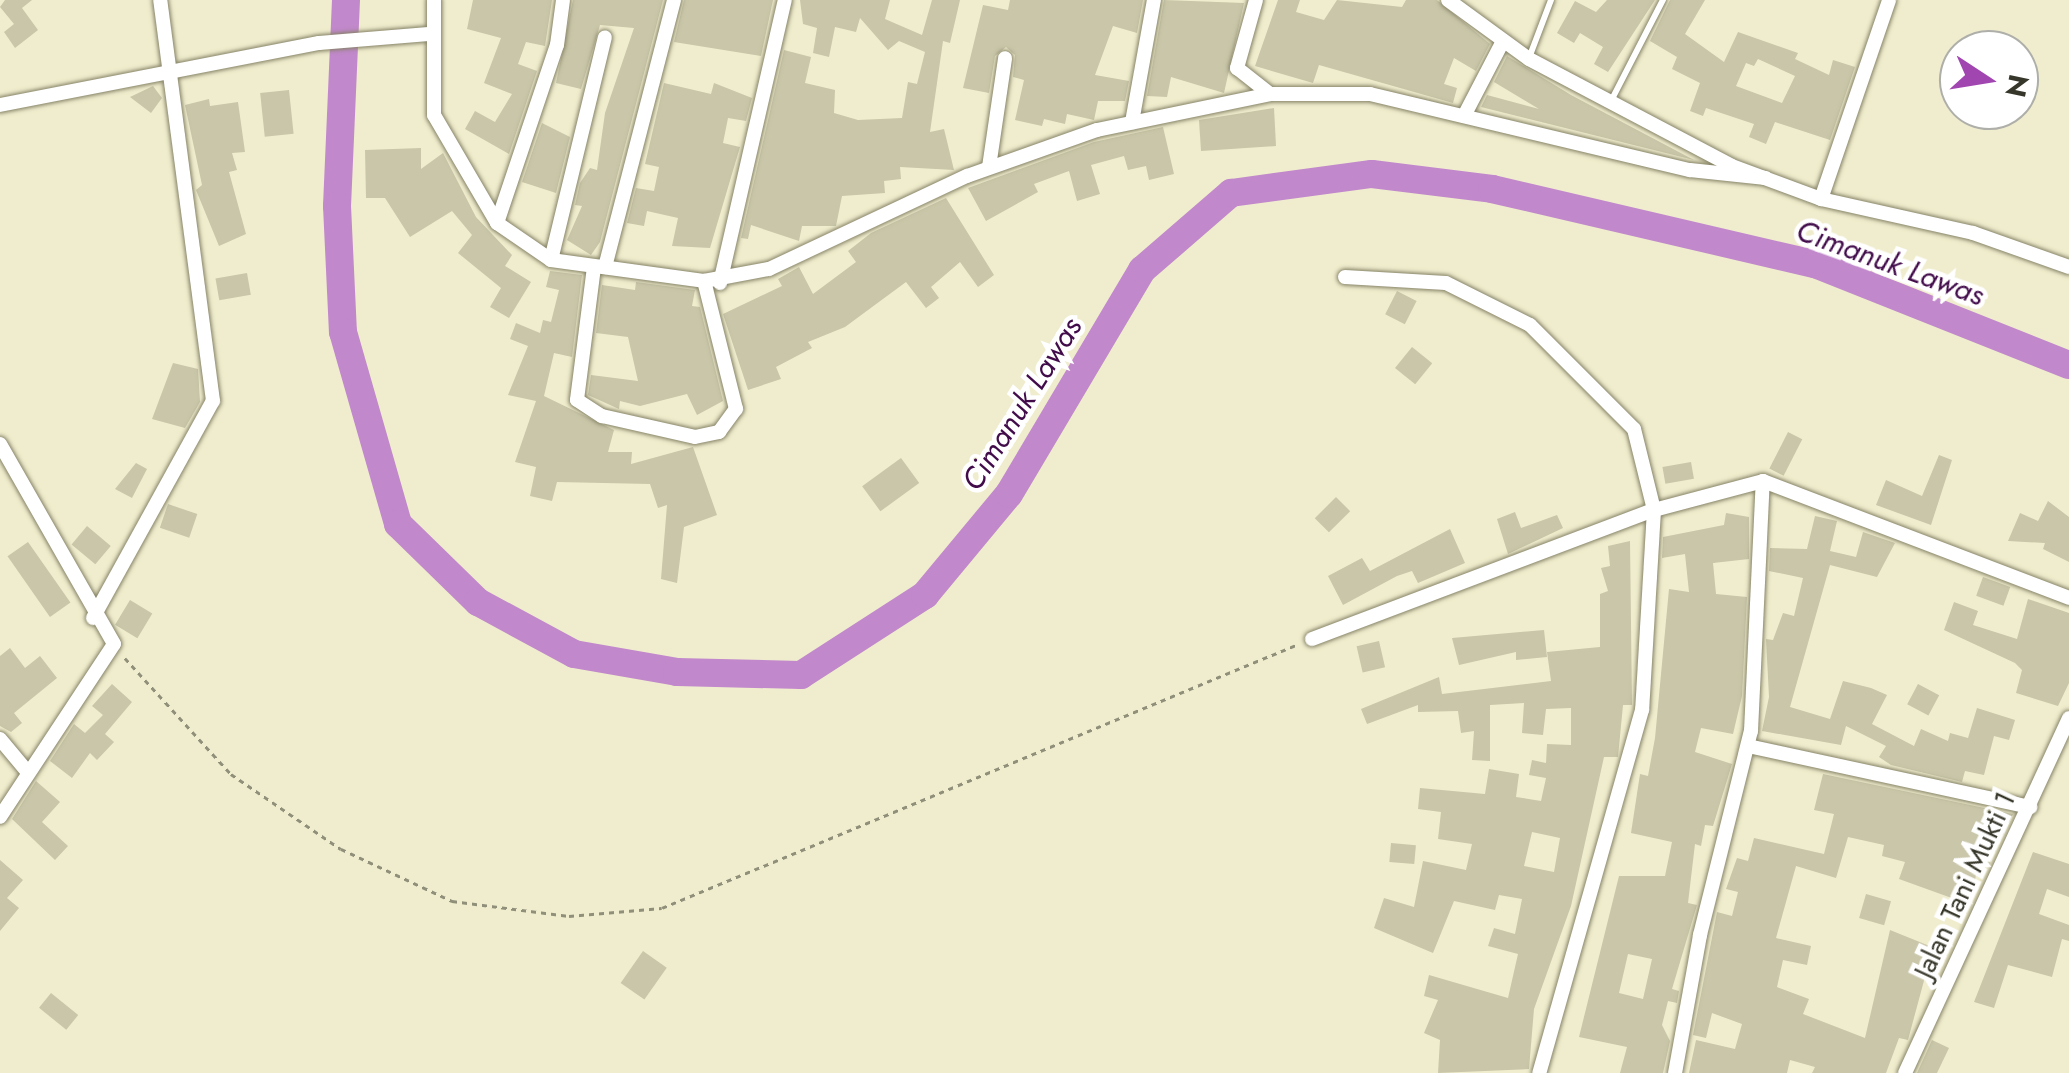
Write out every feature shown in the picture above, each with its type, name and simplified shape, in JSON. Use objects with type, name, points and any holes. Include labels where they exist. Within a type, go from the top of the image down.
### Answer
[{"type":"street","points":[[93,618],[213,401],[160,0]]},
{"type":"street","points":[[434,0],[430,34],[442,141],[497,223],[551,260],[704,281],[720,283],[768,269],[989,167],[1132,122],[1271,94],[1370,94],[1690,170],[1766,178]]},
{"type":"street","points":[[497,223],[557,45],[563,0]]},
{"type":"street","points":[[674,0],[600,267],[577,400],[602,416],[694,437],[718,432],[736,409],[704,281]]},
{"type":"street","points":[[720,283],[785,0]]},
{"type":"street","points":[[1132,122],[1154,0]]},
{"type":"street","points":[[1256,0],[1237,68],[1271,94]]},
{"type":"street","points":[[1821,200],[1889,0]]},
{"type":"street","points":[[1453,2],[1503,41],[1532,52],[1609,106],[1766,178],[1821,200],[1972,233],[2069,267]]},
{"type":"street","points":[[0,105],[318,42],[430,34]]},
{"type":"street","points":[[551,260],[605,37]]},
{"type":"street","points":[[1464,116],[1503,41]]},
{"type":"street","points":[[989,167],[1005,58]]},
{"type":"street","points":[[1345,278],[1446,283],[1530,325],[1634,429],[1654,510],[1642,710],[1539,1073]]},
{"type":"street","points":[[0,444],[93,618],[114,644],[25,769],[0,816]]},
{"type":"street","points":[[1675,1073],[1700,935],[1748,746],[1763,481]]},
{"type":"street","points":[[1312,639],[1654,510],[1763,481],[2069,598]]},
{"type":"street","name":"Jalan Tani Mukti 1","points":[[1905,1073],[2069,718]]},
{"type":"street","points":[[0,738],[25,769]]},
{"type":"street","points":[[1748,746],[2030,807]]},
{"type":"lane","points":[[1532,52],[1541,37],[1536,24],[1551,0]]},
{"type":"lane","points":[[1609,106],[1664,0]]},
{"type":"path","points":[[114,644],[231,774],[342,849],[452,902],[570,916],[662,908],[1312,639]]},
{"type":"building","points":[[5,0],[32,0],[22,8],[38,30],[15,48],[4,32],[14,24],[0,7]]},
{"type":"building","points":[[473,0],[552,0],[545,46],[526,42],[518,64],[537,71],[509,154],[465,129],[475,111],[495,122],[512,94],[484,83],[501,38],[467,29]]},
{"type":"building","points":[[573,0],[663,0],[600,242],[591,255],[567,240],[582,206],[575,205],[580,183],[590,168],[597,170],[605,113],[634,28],[600,25],[581,89],[556,83]]},
{"type":"building","points":[[684,0],[773,0],[761,56],[674,42]]},
{"type":"building","points":[[800,0],[890,0],[885,19],[922,35],[932,0],[960,0],[950,43],[943,41],[930,132],[944,129],[954,170],[900,167],[901,179],[884,181],[885,193],[842,196],[836,226],[802,226],[799,241],[751,225],[748,239],[741,238],[784,50],[811,57],[805,83],[835,90],[834,113],[858,120],[902,118],[908,82],[917,84],[925,52],[899,41],[888,50],[860,18],[856,32],[835,27],[829,57],[813,53],[817,28],[803,24]]},
{"type":"building","points":[[1010,0],[1143,0],[1137,33],[1113,26],[1095,75],[1129,81],[1125,101],[1098,101],[1094,120],[1067,114],[1065,124],[1044,119],[1042,126],[1015,120],[1024,80],[1013,77],[1015,55],[1006,47],[995,56],[989,93],[963,88],[983,5],[1008,10]]},
{"type":"building","points":[[1164,0],[1244,3],[1224,93],[1171,77],[1167,97],[1147,96]]},
{"type":"building","points":[[1278,0],[1300,0],[1296,12],[1324,20],[1337,0],[1402,7],[1406,0],[1437,0],[1490,44],[1476,71],[1454,58],[1444,84],[1457,88],[1453,103],[1319,65],[1313,83],[1255,66]]},
{"type":"building","points":[[1607,0],[1655,0],[1608,72],[1594,64],[1603,47],[1580,33],[1574,43],[1557,33],[1575,1],[1596,12]]},
{"type":"building","points":[[1670,0],[1705,0],[1685,34],[1724,62],[1738,32],[1798,53],[1795,59],[1829,75],[1833,60],[1855,67],[1830,140],[1775,122],[1766,144],[1749,137],[1754,124],[1706,108],[1703,116],[1690,111],[1700,83],[1672,69],[1677,57],[1650,41]],"holes":[[[1758,59],[1795,76],[1782,103],[1736,86],[1746,63],[1754,66]]]},
{"type":"building","points":[[1507,56],[1694,160],[1481,107],[1487,95],[1539,109],[1494,82]]},
{"type":"building","points":[[664,83],[711,94],[714,83],[752,98],[746,121],[728,118],[723,143],[740,147],[710,248],[672,246],[678,218],[647,211],[644,226],[627,223],[636,188],[654,191],[659,167],[645,164]]},
{"type":"building","points":[[153,86],[162,98],[151,113],[130,97]]},
{"type":"building","points":[[289,90],[294,134],[265,137],[260,93]]},
{"type":"building","points":[[209,99],[210,106],[238,102],[245,152],[232,153],[237,170],[229,172],[246,234],[219,246],[196,190],[202,185],[185,105]]},
{"type":"building","points":[[1274,108],[1276,146],[1201,151],[1199,120]]},
{"type":"building","points":[[542,123],[570,137],[556,193],[522,182]]},
{"type":"building","points":[[1163,127],[1174,174],[1149,180],[1146,166],[1128,170],[1124,156],[1091,165],[1100,194],[1077,201],[1069,171],[1034,184],[1038,192],[986,221],[968,188],[1094,142]]},
{"type":"building","points":[[421,148],[421,169],[443,153],[476,217],[512,255],[505,266],[531,282],[509,318],[490,307],[501,288],[458,253],[472,235],[452,211],[410,237],[385,198],[366,198],[365,150]]},
{"type":"building","points":[[946,198],[994,275],[978,287],[960,262],[931,287],[939,298],[926,308],[906,282],[845,327],[808,342],[812,348],[776,367],[781,379],[748,390],[723,314],[782,286],[778,279],[799,267],[813,294],[856,262],[848,251],[871,233]]},
{"type":"building","points":[[550,271],[582,275],[572,357],[554,353],[544,396],[614,430],[608,452],[632,452],[631,464],[693,447],[717,515],[684,527],[677,583],[661,579],[667,505],[658,508],[650,484],[557,482],[552,501],[530,496],[536,467],[515,462],[536,401],[508,395],[528,346],[510,339],[516,323],[540,333],[543,320],[551,322],[559,290],[546,287]]},
{"type":"building","points":[[247,273],[251,295],[219,300],[215,279]]},
{"type":"building","points":[[636,282],[695,290],[692,306],[700,307],[723,401],[697,415],[687,394],[640,406],[620,401],[619,409],[588,395],[591,375],[638,381],[628,337],[596,333],[602,285],[635,290]]},
{"type":"building","points":[[1397,291],[1417,301],[1405,324],[1385,314]]},
{"type":"building","points":[[1412,347],[1432,363],[1415,384],[1395,368]]},
{"type":"building","points":[[173,363],[198,369],[200,402],[185,428],[152,419]]},
{"type":"building","points":[[1788,432],[1802,439],[1784,476],[1769,469]]},
{"type":"building","points":[[1939,455],[1952,460],[1931,525],[1876,505],[1886,480],[1922,496]]},
{"type":"building","points":[[901,458],[919,483],[880,511],[862,486]]},
{"type":"building","points":[[1691,462],[1694,479],[1665,484],[1662,467]]},
{"type":"building","points":[[136,463],[147,469],[132,498],[115,489]]},
{"type":"building","points":[[1336,497],[1350,511],[1329,532],[1315,518]]},
{"type":"building","points":[[2048,501],[2069,517],[2069,562],[2043,549],[2045,543],[2008,541],[2020,513],[2038,521]]},
{"type":"building","points":[[168,504],[197,514],[189,538],[160,528]]},
{"type":"building","points":[[1515,512],[1521,528],[1557,515],[1563,528],[1508,554],[1497,519]]},
{"type":"building","points":[[1726,513],[1749,517],[1749,559],[1713,563],[1716,594],[1747,597],[1742,696],[1733,734],[1701,728],[1695,752],[1732,764],[1713,826],[1705,825],[1701,846],[1695,844],[1688,903],[1697,905],[1672,989],[1679,991],[1677,1003],[1668,1001],[1662,1025],[1670,1041],[1663,1073],[1620,1073],[1627,1047],[1579,1037],[1619,876],[1665,876],[1672,842],[1631,833],[1640,774],[1648,776],[1655,738],[1669,589],[1689,592],[1685,554],[1662,558],[1663,537],[1724,525]],"holes":[[[1628,954],[1652,959],[1643,999],[1619,993]]]},
{"type":"building","points":[[1815,516],[1837,521],[1830,551],[1856,557],[1863,532],[1895,543],[1877,577],[1830,565],[1790,707],[1830,719],[1843,681],[1871,688],[1887,695],[1872,724],[1914,746],[1921,729],[1948,741],[1950,733],[1968,738],[1977,708],[2015,720],[2009,740],[1994,736],[1984,775],[1965,771],[1962,782],[1891,765],[1879,757],[1886,746],[1846,726],[1841,745],[1762,731],[1769,697],[1766,639],[1773,640],[1783,613],[1794,616],[1803,578],[1769,571],[1770,548],[1807,549]]},
{"type":"building","points":[[87,526],[111,546],[95,564],[72,544]]},
{"type":"building","points":[[1450,529],[1465,563],[1418,583],[1412,571],[1397,576],[1343,605],[1328,576],[1362,558],[1370,571]]},
{"type":"building","points":[[1630,541],[1632,705],[1623,705],[1618,757],[1604,757],[1571,906],[1534,1009],[1529,1069],[1438,1073],[1440,1040],[1424,1033],[1438,1000],[1424,996],[1429,975],[1508,998],[1518,954],[1488,946],[1494,928],[1515,934],[1522,899],[1499,895],[1495,910],[1454,901],[1433,953],[1374,928],[1384,898],[1414,907],[1423,861],[1466,870],[1472,844],[1438,839],[1441,812],[1418,809],[1420,788],[1485,794],[1489,769],[1519,774],[1516,797],[1541,801],[1546,778],[1529,775],[1532,760],[1546,763],[1547,744],[1571,745],[1571,708],[1546,709],[1543,735],[1522,733],[1524,703],[1490,705],[1490,761],[1472,760],[1474,731],[1461,733],[1458,711],[1418,712],[1418,705],[1367,724],[1361,709],[1439,677],[1442,694],[1551,681],[1547,652],[1600,647],[1600,594],[1608,591],[1601,568],[1610,566],[1608,546]],"holes":[[[1532,832],[1560,838],[1554,872],[1524,866]]]},
{"type":"building","points":[[28,542],[70,603],[50,617],[8,556]]},
{"type":"building","points":[[1983,577],[2010,587],[2003,606],[1976,596]]},
{"type":"building","points":[[2028,599],[2069,613],[2069,683],[2058,706],[2016,693],[2022,670],[2015,663],[1944,630],[1954,602],[1978,611],[1973,625],[2017,639]]},
{"type":"building","points":[[130,600],[152,613],[137,638],[115,625]]},
{"type":"building","points":[[1544,630],[1547,657],[1516,660],[1516,652],[1459,665],[1452,638]]},
{"type":"building","points":[[1379,641],[1385,667],[1363,672],[1357,646]]},
{"type":"building","points":[[10,648],[25,668],[40,656],[57,678],[14,713],[22,723],[11,732],[0,726],[0,656]]},
{"type":"building","points":[[112,684],[132,702],[105,734],[114,742],[97,760],[90,753],[72,778],[50,761],[74,724],[85,733],[103,715],[92,706]]},
{"type":"building","points":[[1918,684],[1939,695],[1928,716],[1907,704]]},
{"type":"building","points":[[1823,774],[2013,814],[2003,835],[1996,834],[1990,865],[1978,862],[1971,905],[1899,879],[1905,862],[1882,856],[1884,845],[1848,837],[1836,878],[1796,866],[1776,938],[1811,946],[1807,965],[1783,960],[1777,987],[1809,999],[1803,1014],[1865,1038],[1890,930],[1942,951],[1937,965],[1929,962],[1908,1040],[1899,1038],[1886,1073],[1812,1073],[1815,1067],[1790,1060],[1787,1073],[1689,1073],[1696,1040],[1735,1049],[1742,1024],[1712,1013],[1706,1038],[1693,1035],[1717,912],[1732,916],[1738,892],[1726,889],[1737,858],[1748,861],[1754,838],[1824,854],[1834,814],[1814,810]]},
{"type":"building","points":[[36,781],[60,802],[42,822],[68,846],[55,860],[12,819]]},
{"type":"building","points":[[1391,843],[1416,845],[1414,864],[1389,862]]},
{"type":"building","points":[[2033,852],[2069,864],[2069,897],[2047,889],[2039,914],[2069,925],[2069,941],[2062,939],[2052,977],[2008,965],[1994,1008],[1974,1002]]},
{"type":"building","points":[[0,860],[23,880],[7,898],[19,908],[0,931]]},
{"type":"building","points":[[1866,894],[1891,901],[1884,925],[1859,918]]},
{"type":"building","points":[[643,951],[667,968],[644,1000],[621,983]]},
{"type":"building","points":[[51,993],[78,1015],[66,1030],[39,1008]]},
{"type":"building","points":[[1932,1040],[1949,1048],[1937,1073],[1917,1073]]},
{"type":"waterway","name":"Cimanuk Lawas","points":[[346,0],[337,206],[343,332],[398,524],[478,602],[574,654],[677,672],[801,675],[925,595],[1009,494],[1142,270],[1231,193],[1372,174],[1492,189],[1815,264],[2069,365]]}]
